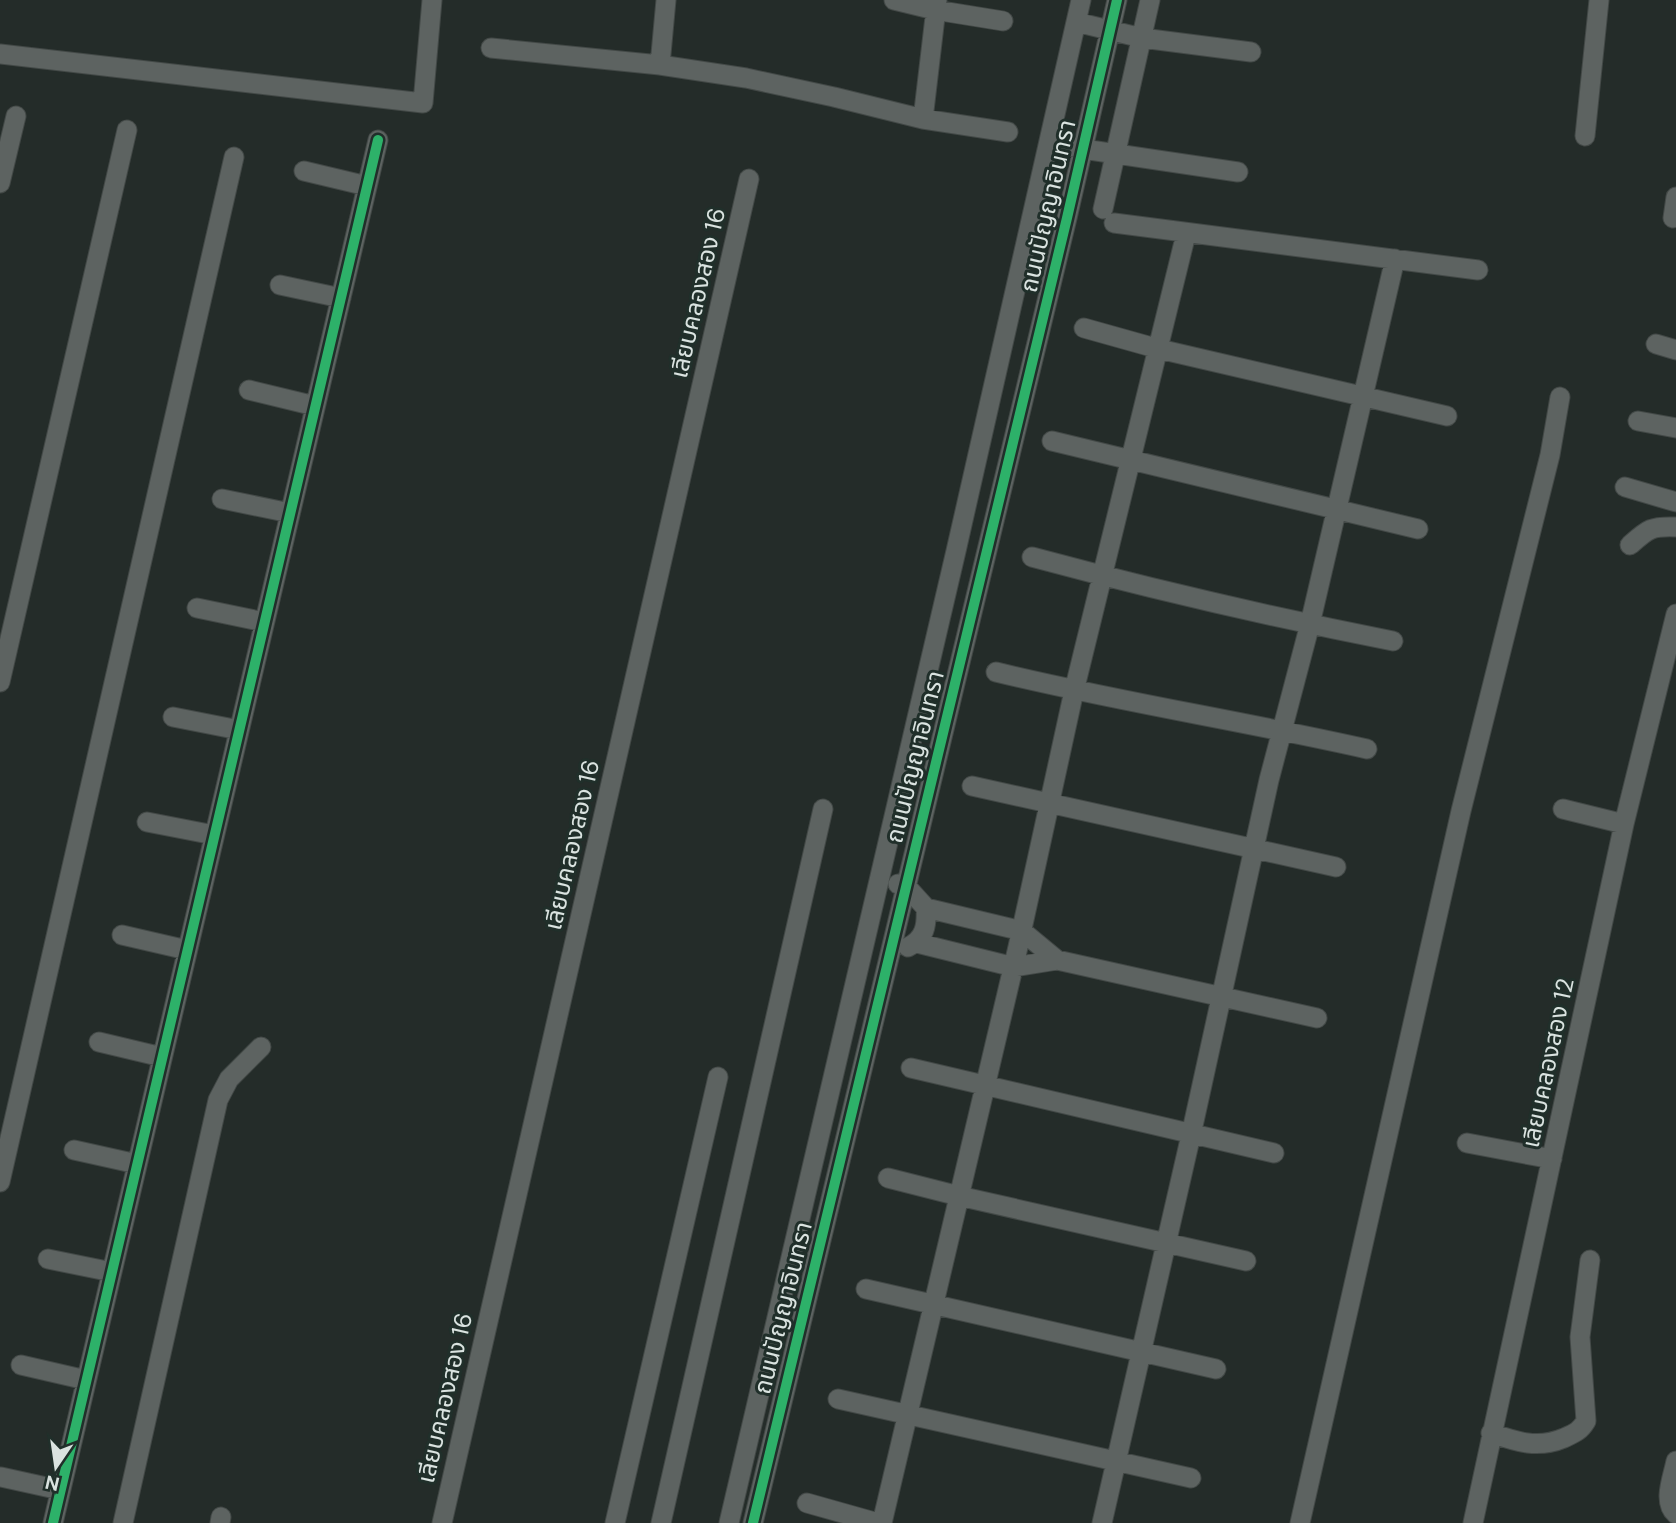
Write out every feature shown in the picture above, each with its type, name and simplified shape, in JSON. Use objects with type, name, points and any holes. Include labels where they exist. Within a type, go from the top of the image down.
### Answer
[{"type":"street","points":[[0,54],[423,103],[432,0]]},
{"type":"street","points":[[660,65],[666,0]]},
{"type":"street","points":[[894,0],[936,5],[1003,20]]},
{"type":"street","name":"ถนนปัญญาอินทรา","points":[[729,1523],[880,880],[1081,0]]},
{"type":"street","name":"ถนนปัญญาอินทรา","points":[[753,1523],[1117,0]]},
{"type":"street","points":[[1150,0],[1115,154],[1108,216],[1186,233],[1478,270]]},
{"type":"street","points":[[1585,136],[1599,0]]},
{"type":"street","points":[[923,119],[936,5]]},
{"type":"street","points":[[1076,22],[1143,38],[1251,52]]},
{"type":"street","points":[[491,48],[660,65],[769,83],[923,119],[1008,131]]},
{"type":"street","points":[[0,183],[16,116]]},
{"type":"street","points":[[0,682],[127,130]]},
{"type":"street","points":[[52,1523],[378,140]]},
{"type":"street","points":[[1049,142],[1238,172]]},
{"type":"street","points":[[0,1182],[234,157]]},
{"type":"street","points":[[304,171],[367,186]]},
{"type":"street","name":"เลียบคลองสอง 16","points":[[442,1523],[749,179]]},
{"type":"street","points":[[1673,218],[1676,197]]},
{"type":"street","points":[[807,1503],[880,1523],[1014,967],[1074,691],[1186,233]]},
{"type":"street","points":[[1102,1523],[1254,849],[1310,624],[1395,259]]},
{"type":"street","points":[[280,285],[341,298]]},
{"type":"street","points":[[1084,328],[1159,349],[1447,416]]},
{"type":"street","points":[[1656,344],[1676,350]]},
{"type":"street","points":[[249,390],[315,406]]},
{"type":"street","points":[[1300,1523],[1455,837],[1550,454],[1560,397]]},
{"type":"street","points":[[1638,421],[1676,428]]},
{"type":"street","points":[[1052,441],[1418,529]]},
{"type":"street","points":[[1625,487],[1676,502]]},
{"type":"street","points":[[222,499],[290,513]]},
{"type":"street","points":[[1630,545],[1648,529],[1658,526],[1676,527]]},
{"type":"street","points":[[1032,557],[1103,576],[1393,641]]},
{"type":"street","points":[[197,608],[264,622]]},
{"type":"street","name":"เลียบคลองสอง 12","points":[[1473,1523],[1624,824],[1676,614]]},
{"type":"street","points":[[996,672],[1074,691],[1282,730],[1367,749]]},
{"type":"street","points":[[173,717],[239,730]]},
{"type":"street","points":[[972,786],[1336,867]]},
{"type":"street","points":[[661,1523],[823,809]]},
{"type":"street","points":[[1563,809],[1624,824]]},
{"type":"street","points":[[147,822],[214,835]]},
{"type":"street","points":[[880,880],[906,886],[926,908],[1022,931],[1057,960]]},
{"type":"street","points":[[863,949],[889,955],[917,943],[927,927],[926,908]]},
{"type":"street","points":[[122,935],[187,950]]},
{"type":"street","points":[[917,943],[1014,967],[1057,960],[1317,1018]]},
{"type":"street","points":[[99,1042],[162,1057]]},
{"type":"street","points":[[123,1523],[218,1100],[229,1079],[261,1047]]},
{"type":"street","points":[[911,1068],[1274,1153]]},
{"type":"street","points":[[615,1523],[719,1077]]},
{"type":"street","points":[[1467,1143],[1552,1158]]},
{"type":"street","points":[[74,1150],[137,1164]]},
{"type":"street","points":[[888,1178],[1246,1261]]},
{"type":"street","points":[[48,1259],[112,1272]]},
{"type":"street","points":[[1491,1433],[1527,1445],[1550,1444],[1580,1431],[1586,1421],[1580,1337],[1590,1260]]},
{"type":"street","points":[[866,1289],[1216,1369]]},
{"type":"street","points":[[21,1365],[86,1380]]},
{"type":"street","points":[[838,1399],[1191,1478]]},
{"type":"street","points":[[1676,1461],[1668,1501],[1670,1509],[1676,1514]]},
{"type":"street","points":[[1,1477],[60,1490]]},
{"type":"cycle path","points":[[753,1523],[1117,0]]},
{"type":"cycle path","points":[[53,1523],[378,140]]}]
